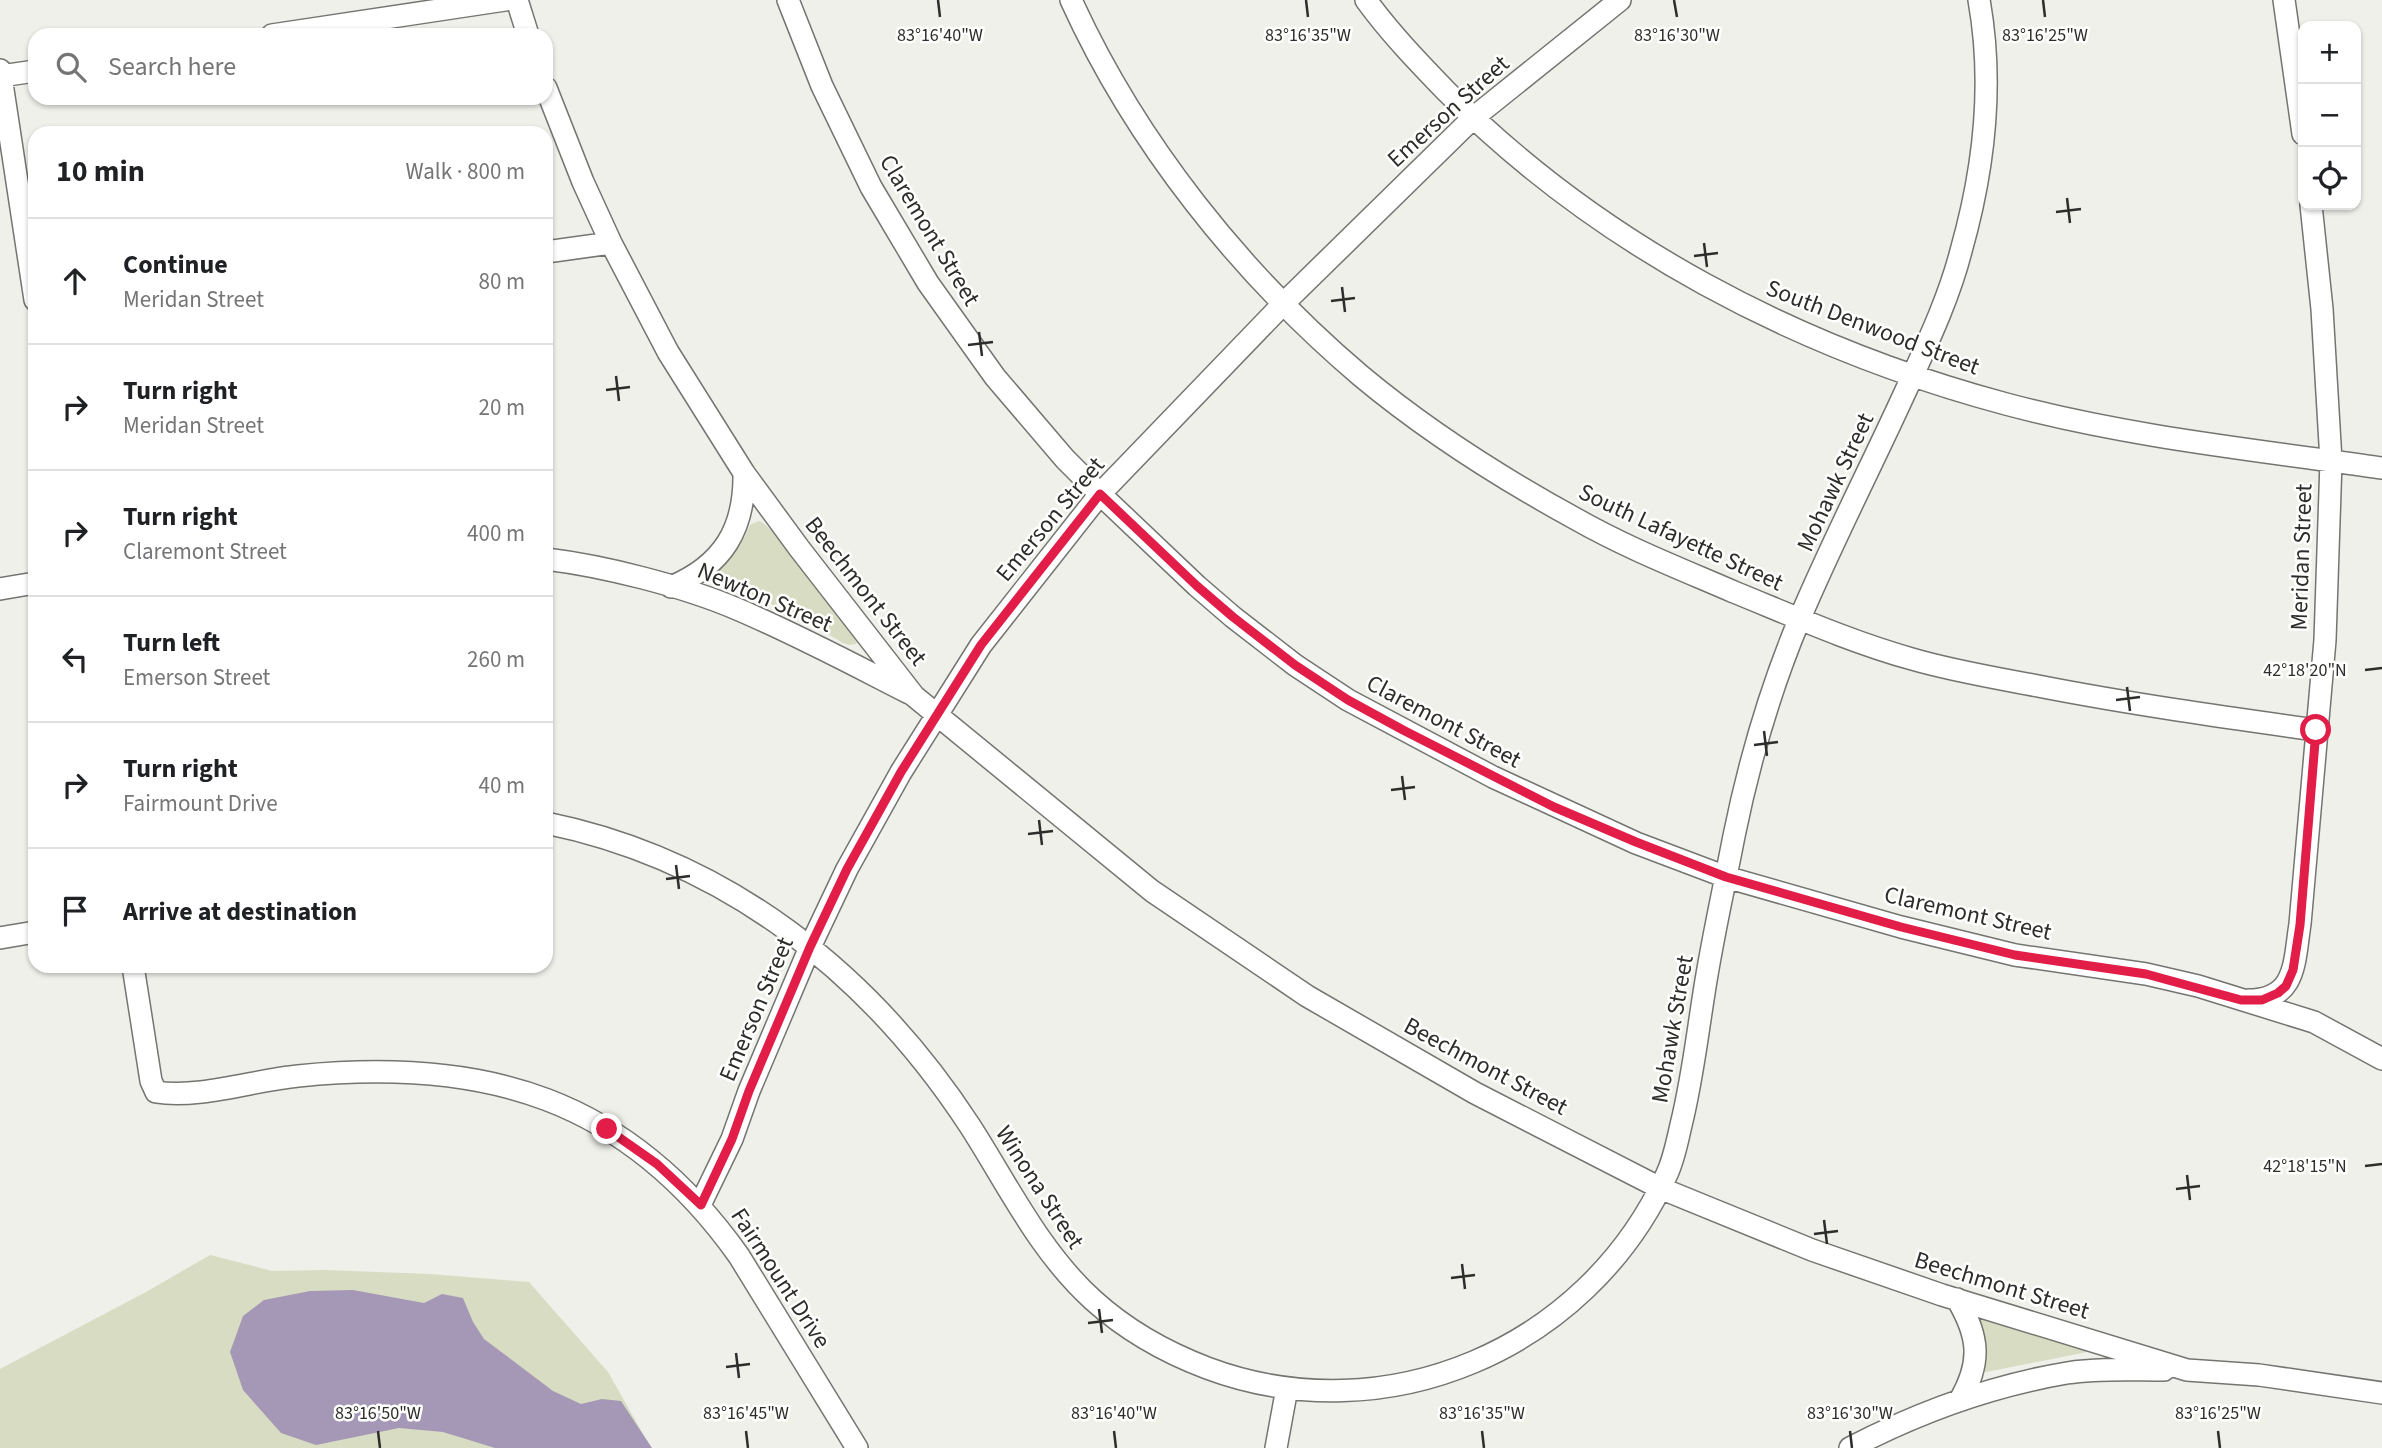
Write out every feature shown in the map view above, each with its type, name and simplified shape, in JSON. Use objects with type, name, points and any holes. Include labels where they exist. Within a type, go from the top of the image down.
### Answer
[{"type":"street","points":[[319,28],[505,0]]},
{"type":"street","points":[[517,0],[526,28]]},
{"type":"street","name":"Claremont Street","points":[[788,0],[822,86],[876,197],[928,283],[1003,387],[1065,459],[1100,494],[1233,617],[1295,665],[1348,700],[1554,807],[1726,877],[1901,927],[2015,955],[2146,974],[2241,1000],[2314,1022],[2382,1059]]},
{"type":"street","name":"South Lafayette Street","points":[[1070,0],[1095,52],[1165,162],[1225,238],[1284,302],[1361,376],[1451,443],[1514,484],[1578,521],[1645,554],[1877,649],[1956,670],[2121,702],[2316,730]]},
{"type":"street","name":"South Denwood Street","points":[[1366,0],[1404,48],[1473,118],[1547,182],[1677,269],[1786,325],[1937,384],[2008,405],[2179,439],[2382,468]]},
{"type":"street","name":"Emerson Street","points":[[701,1205],[732,1139],[749,1091],[810,947],[847,869],[935,715],[981,645],[1100,494],[1284,302],[1473,118],[1620,0]]},
{"type":"street","name":"Mohawk Street","points":[[1660,1188],[1671,1166],[1688,1097],[1704,988],[1738,815],[1756,747],[1800,619],[1913,375],[1960,256],[1976,185],[1986,119],[1983,23],[1979,0]]},
{"type":"street","points":[[2284,0],[2298,99]]},
{"type":"street","points":[[28,71],[0,73],[28,255]]},
{"type":"street","name":"Beechmont Street","points":[[553,105],[611,243],[668,352],[744,473],[799,548],[914,696],[1152,891],[1307,996],[1475,1093],[1660,1188],[1812,1250],[1957,1299],[2187,1370],[2259,1375],[2382,1393]]},
{"type":"street","name":"Meridan Street","points":[[2241,1000],[2262,1000],[2286,986],[2293,970],[2300,925],[2325,640],[2331,461],[2322,309],[2312,210]]},
{"type":"street","points":[[553,251],[611,243]]},
{"type":"street","points":[[671,587],[703,570],[727,543],[742,509],[744,473]]},
{"type":"street","name":"Newton Street","points":[[553,560],[614,572],[734,607],[914,696]]},
{"type":"street","points":[[0,589],[28,584]]},
{"type":"street","name":"Winona Street","points":[[553,825],[598,837],[678,866],[747,902],[810,947],[864,995],[927,1065],[967,1122],[1042,1243],[1065,1271],[1091,1298],[1134,1332],[1182,1358],[1216,1371],[1260,1384],[1338,1391],[1404,1384],[1459,1368],[1515,1342],[1558,1313],[1600,1275],[1634,1231],[1660,1188]]},
{"type":"street","points":[[0,938],[28,933]]},
{"type":"street","name":"Fairmount Drive","points":[[134,973],[150,1081],[156,1092],[186,1093],[295,1076],[346,1072],[423,1073],[485,1081],[551,1101],[607,1129],[657,1164],[701,1205],[739,1256],[858,1448]]},
{"type":"street","points":[[1957,1299],[1968,1318],[1976,1350],[1973,1377],[1960,1400]]},
{"type":"street","points":[[1850,1448],[1895,1425],[2005,1386],[2069,1373],[2187,1370]]},
{"type":"street","points":[[1276,1448],[1287,1388]]},
{"type":"green space","points":[[759,521],[773,532],[855,631],[858,639],[856,644],[843,643],[794,614],[744,592],[708,581],[708,575],[738,548],[750,525]]},
{"type":"green space","points":[[210,1255],[272,1271],[430,1274],[529,1282],[608,1372],[651,1448],[0,1448],[0,1369]]},
{"type":"green space","points":[[1980,1320],[1989,1320],[2088,1350],[1986,1372],[1982,1369],[1976,1324]]},
{"type":"shaded area","points":[[353,1290],[424,1303],[442,1294],[463,1298],[484,1339],[553,1391],[581,1404],[602,1399],[621,1401],[652,1448],[495,1448],[443,1432],[399,1428],[316,1445],[281,1433],[243,1390],[230,1352],[243,1316],[264,1300],[310,1291]]},
{"type":"route","points":[[607,1129],[657,1164],[701,1205],[732,1139],[749,1091],[810,947],[847,869],[901,772],[981,645],[1100,494],[1197,586],[1295,665],[1348,700],[1493,778],[1554,807],[1726,877],[1901,927],[2015,955],[2146,974],[2198,986],[2241,1000],[2262,1000],[2278,993],[2286,986],[2293,970],[2300,925],[2316,730]]}]
